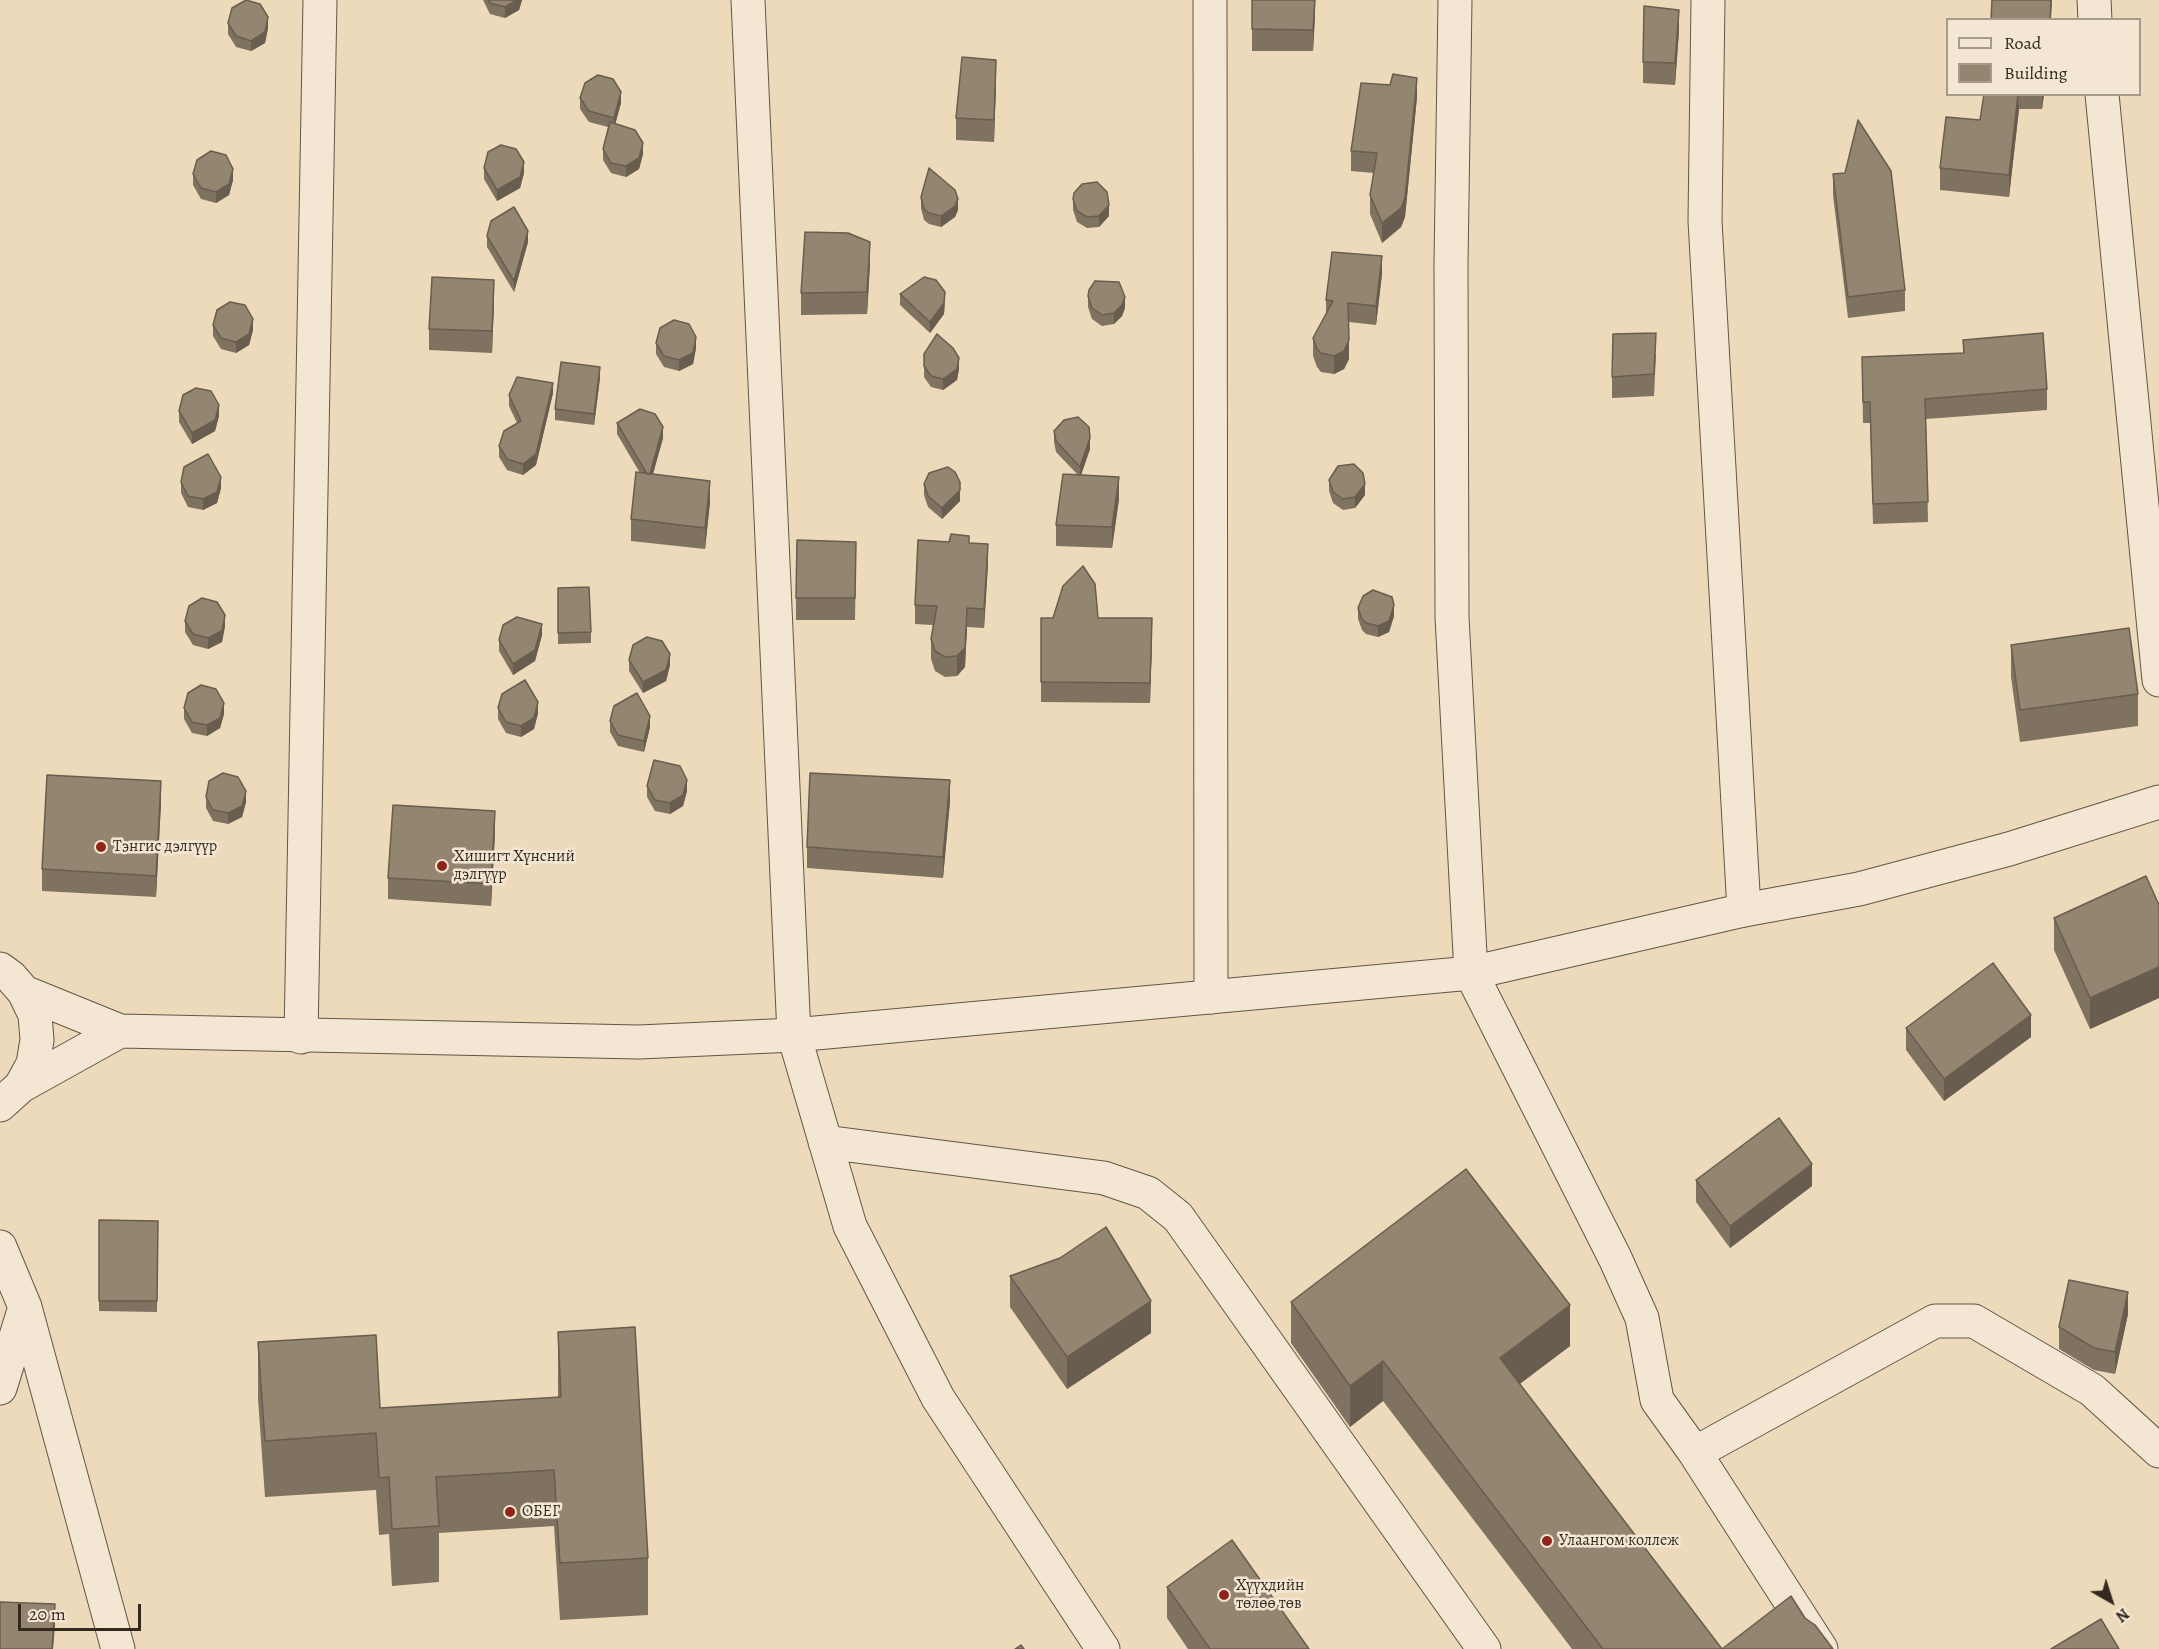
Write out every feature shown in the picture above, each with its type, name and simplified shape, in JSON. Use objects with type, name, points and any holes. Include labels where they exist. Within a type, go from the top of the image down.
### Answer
[{"type":"street","points":[[301,1037],[320,0]]},
{"type":"street","points":[[748,0],[794,1035],[850,1226],[938,1398],[1103,1649]]},
{"type":"street","points":[[1210,0],[1211,997]]},
{"type":"street","points":[[1455,0],[1451,264],[1452,617],[1471,974],[1615,1258],[1642,1318],[1657,1400],[1695,1453],[1821,1649]]},
{"type":"street","points":[[1708,0],[1705,221],[1744,910]]},
{"type":"street","points":[[2094,0],[2095,18]]},
{"type":"street","points":[[2102,96],[2159,680]]},
{"type":"street","points":[[24,992],[120,1031],[301,1037],[639,1042],[794,1035],[1471,974],[1744,910],[1859,889],[2009,849],[2159,802]]},
{"type":"street","points":[[0,969],[11,977],[24,992],[35,1015],[38,1040],[33,1064],[5,1103]]},
{"type":"street","points":[[5,1103],[120,1031]]},
{"type":"street","points":[[825,1142],[1104,1178],[1148,1193],[1178,1217],[1484,1649]]},
{"type":"street","points":[[0,1247],[25,1307],[118,1649]]},
{"type":"street","points":[[0,1389],[25,1307]]},
{"type":"street","points":[[1695,1453],[1935,1321],[1974,1321],[2092,1390],[2159,1451]]},
{"type":"building","points":[[246,0],[260,4],[268,17],[265,32],[251,41],[236,36],[228,23],[232,8]]},
{"type":"building","points":[[488,0],[517,0],[505,7],[490,3]]},
{"type":"building","points":[[1252,0],[1315,0],[1313,30],[1252,29]]},
{"type":"building","points":[[1992,0],[2051,0],[2050,18],[1991,18]]},
{"type":"building","points":[[1644,6],[1679,10],[1675,63],[1643,62]]},
{"type":"building","points":[[962,57],[996,60],[994,120],[956,118]]},
{"type":"building","points":[[1393,74],[1417,78],[1405,198],[1401,208],[1382,223],[1370,195],[1377,153],[1351,151],[1361,83],[1390,85]]},
{"type":"building","points":[[598,75],[613,79],[621,92],[614,118],[589,111],[580,98],[585,83]]},
{"type":"building","points":[[1984,96],[2018,96],[2009,175],[1940,168],[1946,117],[1980,120]]},
{"type":"building","points":[[1858,120],[1891,171],[1905,290],[1848,297],[1833,174],[1845,173]]},
{"type":"building","points":[[610,122],[635,130],[643,143],[639,158],[626,166],[611,163],[603,149]]},
{"type":"building","points":[[501,145],[516,149],[524,162],[520,177],[497,190],[484,168],[488,152]]},
{"type":"building","points":[[211,151],[226,155],[233,169],[229,184],[216,192],[201,188],[193,174],[197,160]]},
{"type":"building","points":[[929,168],[955,190],[958,199],[955,206],[941,216],[924,209],[921,197]]},
{"type":"building","points":[[1097,182],[1107,192],[1109,205],[1099,216],[1087,217],[1077,211],[1073,199],[1074,193],[1082,184]]},
{"type":"building","points":[[514,207],[528,231],[514,281],[487,236],[491,221]]},
{"type":"building","points":[[805,232],[848,233],[870,242],[867,292],[801,293]]},
{"type":"building","points":[[1332,252],[1382,256],[1376,306],[1348,303],[1349,340],[1344,351],[1334,356],[1321,353],[1313,338],[1333,301],[1326,300]]},
{"type":"building","points":[[432,277],[494,280],[492,331],[429,329]]},
{"type":"building","points":[[924,277],[936,280],[945,292],[944,303],[930,322],[900,294]]},
{"type":"building","points":[[1095,281],[1119,282],[1125,297],[1122,305],[1114,313],[1102,315],[1092,308],[1088,296]]},
{"type":"building","points":[[230,302],[245,305],[253,319],[249,334],[236,342],[221,338],[213,325],[217,310]]},
{"type":"building","points":[[674,320],[689,324],[696,337],[693,353],[679,360],[664,356],[656,343],[660,328]]},
{"type":"building","points":[[1656,333],[1654,374],[1612,377],[1613,334]]},
{"type":"building","points":[[2043,333],[2047,389],[1925,399],[1928,502],[1873,504],[1870,402],[1863,402],[1862,357],[1964,353],[1963,340]]},
{"type":"building","points":[[937,334],[953,348],[959,358],[957,369],[943,379],[931,376],[924,366],[924,354]]},
{"type":"building","points":[[561,362],[600,367],[594,414],[555,409]]},
{"type":"building","points":[[517,377],[553,383],[536,454],[523,464],[507,459],[499,446],[504,431],[521,421],[509,395]]},
{"type":"building","points":[[196,388],[211,391],[219,405],[215,420],[192,433],[179,411],[183,395]]},
{"type":"building","points":[[640,409],[655,414],[663,427],[650,474],[647,474],[617,423]]},
{"type":"building","points":[[1078,417],[1089,427],[1090,438],[1080,467],[1056,441],[1054,431],[1064,420]]},
{"type":"building","points":[[208,454],[221,477],[217,492],[203,499],[188,496],[181,482],[184,467]]},
{"type":"building","points":[[1354,464],[1363,473],[1365,484],[1355,497],[1343,499],[1333,492],[1329,480],[1338,466]]},
{"type":"building","points":[[948,467],[955,472],[960,482],[960,490],[942,508],[928,496],[924,484],[929,473]]},
{"type":"building","points":[[636,472],[710,481],[705,528],[631,519]]},
{"type":"building","points":[[1063,474],[1119,477],[1112,527],[1056,525]]},
{"type":"building","points":[[951,534],[969,536],[969,543],[988,544],[984,609],[967,608],[965,648],[957,656],[945,657],[935,651],[931,639],[937,606],[915,605],[918,540],[949,542]]},
{"type":"building","points":[[797,540],[856,542],[855,598],[796,598]]},
{"type":"building","points":[[1083,566],[1095,584],[1098,618],[1152,618],[1150,683],[1041,682],[1041,618],[1053,618],[1063,586]]},
{"type":"building","points":[[589,587],[591,632],[558,633],[558,588]]},
{"type":"building","points":[[1373,590],[1392,597],[1394,605],[1389,621],[1378,626],[1366,623],[1358,608],[1363,596]]},
{"type":"building","points":[[202,598],[217,602],[225,615],[222,631],[208,638],[193,634],[185,621],[189,606]]},
{"type":"building","points":[[517,617],[542,624],[535,650],[513,664],[499,640],[503,625]]},
{"type":"building","points":[[2129,628],[2138,694],[2020,710],[2011,645]]},
{"type":"building","points":[[647,637],[662,641],[670,654],[666,670],[643,682],[629,660],[633,645]]},
{"type":"building","points":[[525,680],[538,702],[534,718],[521,726],[506,722],[498,708],[502,694]]},
{"type":"building","points":[[201,685],[216,689],[224,703],[220,718],[207,725],[192,722],[184,708],[188,693]]},
{"type":"building","points":[[637,693],[650,716],[644,741],[618,735],[610,721],[614,706]]},
{"type":"building","points":[[654,760],[680,766],[687,780],[683,795],[670,803],[655,800],[647,786]]},
{"type":"building","points":[[223,773],[238,777],[246,791],[242,806],[228,813],[213,810],[206,797],[209,781]]},
{"type":"building","points":[[810,773],[950,780],[943,857],[807,847]]},
{"type":"building","name":"Тэнгис дэлгүүр","points":[[47,775],[161,781],[156,876],[42,869]]},
{"type":"building","name":"Хишигт Хүнсний дэлгүүр","points":[[393,805],[495,811],[491,884],[388,878]]},
{"type":"building","points":[[2146,876],[2159,905],[2159,967],[2090,998],[2054,918]]},
{"type":"building","points":[[1993,963],[2031,1015],[1944,1079],[1906,1028]]},
{"type":"building","points":[[1779,1118],[1812,1164],[1730,1226],[1696,1180]]},
{"type":"building","points":[[1466,1169],[1570,1305],[1500,1358],[1722,1649],[1603,1649],[1383,1361],[1350,1386],[1291,1302]]},
{"type":"building","points":[[99,1220],[158,1221],[157,1301],[99,1301]]},
{"type":"building","points":[[1106,1227],[1151,1301],[1067,1357],[1010,1276],[1060,1258]]},
{"type":"building","points":[[2069,1280],[2128,1292],[2115,1352],[2094,1348],[2059,1327]]},
{"type":"building","points":[[635,1327],[648,1558],[560,1563],[554,1470],[436,1477],[439,1526],[392,1529],[389,1477],[379,1478],[376,1433],[265,1441],[258,1342],[376,1335],[380,1408],[561,1397],[558,1332]]},
{"type":"building","points":[[1232,1540],[1309,1649],[1210,1649],[1167,1587]]},
{"type":"building","points":[[1791,1596],[1805,1618],[1815,1625],[1833,1649],[1722,1649]]},
{"type":"building","points":[[0,1602],[55,1604],[52,1649],[0,1649]]},
{"type":"building","points":[[2101,1619],[2119,1649],[2051,1649]]},
{"type":"place","name":"Тэнгис дэлгүүр","points":[[101,847]]},
{"type":"place","name":"Хишигт Хүнсний дэлгүүр","points":[[442,866]]},
{"type":"place","name":"ОБЕГ","points":[[510,1512]]},
{"type":"place","name":"Улаангом коллеж","points":[[1547,1541]]},
{"type":"place","name":"Хүүхдийн төлөө төв","points":[[1224,1595]]}]
